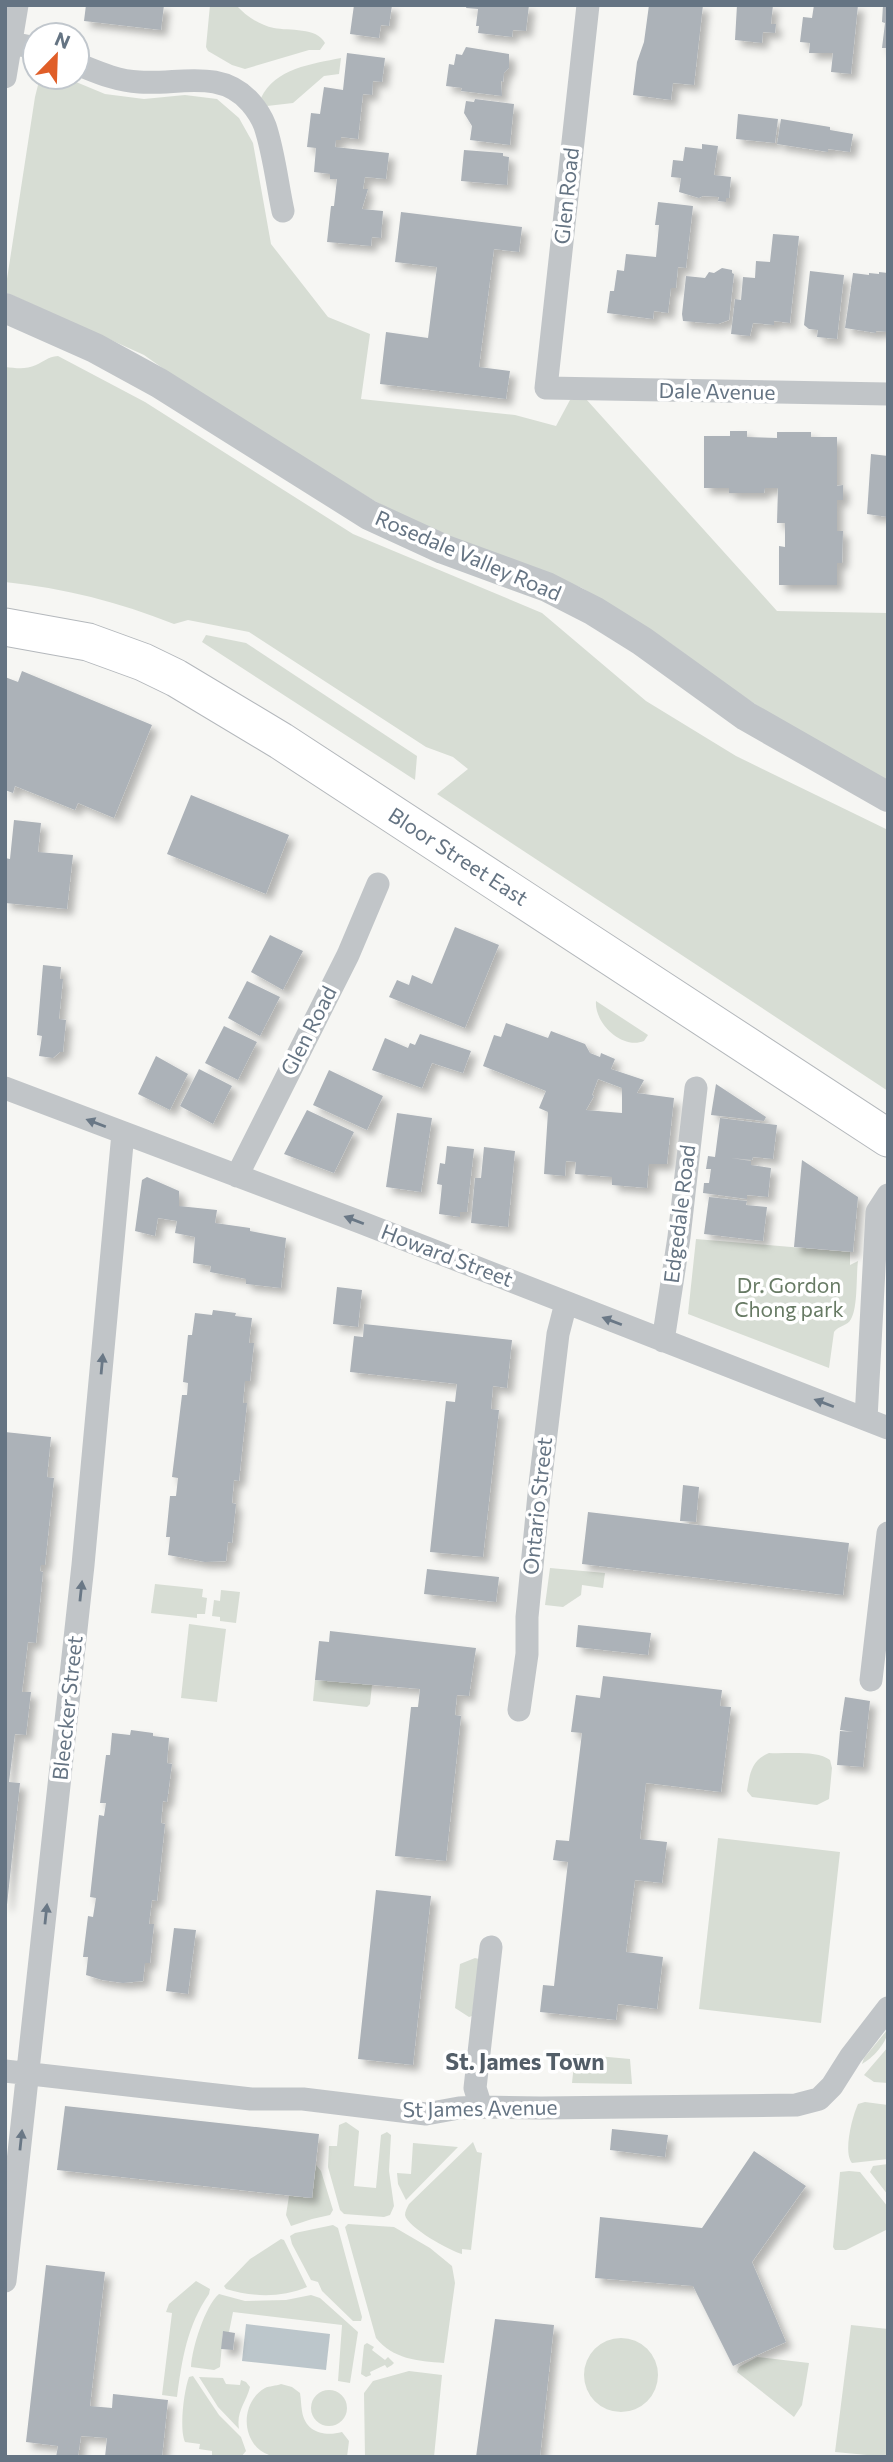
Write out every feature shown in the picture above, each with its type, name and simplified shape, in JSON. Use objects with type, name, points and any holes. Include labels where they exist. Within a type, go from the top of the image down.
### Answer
[{"type":"main road","name":"Bloor Street East","points":[[5,627],[88,642],[143,662],[176,678],[281,741],[888,1138]]},
{"type":"street","points":[[5,77],[17,5]]},
{"type":"street","name":"Glen Road","points":[[546,388],[588,5]]},
{"type":"street","points":[[12,43],[21,45]]},
{"type":"street","points":[[91,69],[119,80],[141,83],[205,80],[217,82],[239,92],[257,111],[265,125],[283,211]]},
{"type":"street","name":"Rosedale Valley Road","points":[[5,308],[96,348],[159,383],[369,515],[443,549],[547,587],[594,611],[642,641],[746,716],[888,797]]},
{"type":"street","name":"Dale Avenue","points":[[546,388],[888,394]]},
{"type":"street","name":"Glen Road","points":[[237,1176],[348,955],[378,884]]},
{"type":"street","name":"Howard Street","points":[[5,1088],[888,1428]]},
{"type":"street","name":"Edgedale Road","points":[[663,1340],[679,1237],[696,1088]]},
{"type":"street","name":"Bleecker Street","points":[[5,2281],[83,1565],[123,1133]]},
{"type":"street","points":[[866,1419],[877,1212],[888,1195]]},
{"type":"street","name":"Ontario Street","points":[[519,1710],[527,1654],[527,1617],[540,1484],[558,1334],[566,1303]]},
{"type":"street","points":[[872,1680],[888,1533]]},
{"type":"street","points":[[481,2106],[475,2088],[491,1947]]},
{"type":"street","name":"St James Avenue","points":[[5,2071],[251,2099],[303,2099],[426,2114],[481,2106],[541,2108],[796,2105],[819,2099],[832,2086],[888,2008]]},
{"type":"green space","points":[[210,5],[236,5],[263,25],[316,34],[325,43],[320,50],[309,50],[245,69],[232,65],[208,51],[206,47]]},
{"type":"green space","points":[[341,58],[339,74],[324,76],[293,103],[267,106],[261,98],[275,80],[295,69]]},
{"type":"green space","points":[[91,88],[105,94],[144,99],[185,95],[217,99],[239,118],[253,143],[271,244],[328,317],[370,334],[361,399],[515,415],[556,426],[570,400],[586,399],[777,611],[888,613],[888,782],[773,716],[670,643],[582,588],[421,526],[294,452],[188,386],[144,355],[5,292],[36,91],[91,91]]},
{"type":"green space","points":[[58,356],[145,402],[353,534],[542,613],[646,701],[736,756],[888,830],[888,1091],[437,794],[468,769],[453,757],[426,747],[249,632],[188,620],[174,624],[91,597],[5,582],[5,367],[28,368]]},
{"type":"green space","points":[[206,635],[246,643],[417,756],[415,780],[202,642]]},
{"type":"green space","points":[[596,1001],[648,1035],[644,1041],[627,1042],[611,1033],[600,1018]]},
{"type":"green space","name":"Dr. Gordon Chong park","points":[[696,1239],[850,1252],[850,1265],[858,1261],[855,1307],[850,1321],[834,1332],[829,1368],[688,1314]]},
{"type":"green space","points":[[550,1568],[605,1573],[603,1588],[582,1585],[581,1595],[563,1607],[545,1605]]},
{"type":"green space","points":[[155,1584],[203,1589],[202,1597],[207,1598],[205,1614],[197,1614],[197,1618],[151,1613]]},
{"type":"green space","points":[[221,1590],[240,1592],[236,1623],[220,1621],[220,1617],[212,1616],[214,1600],[220,1601]]},
{"type":"green space","points":[[189,1624],[226,1629],[217,1702],[181,1698]]},
{"type":"green space","points":[[315,1680],[372,1685],[370,1704],[367,1707],[313,1701]]},
{"type":"green space","points":[[769,1753],[810,1754],[830,1760],[832,1768],[829,1799],[817,1805],[752,1797],[747,1791],[752,1768]]},
{"type":"green space","points":[[718,1838],[840,1852],[821,2023],[699,2009]]},
{"type":"green space","points":[[479,1959],[472,2016],[469,2017],[455,2008],[460,1964]]},
{"type":"green space","points":[[888,2029],[879,2049],[862,2064],[864,2058]]},
{"type":"green space","points":[[888,2047],[888,2083],[874,2082],[864,2075]]},
{"type":"green space","points":[[575,2054],[630,2059],[632,2084],[572,2083]]},
{"type":"green space","points":[[865,2102],[888,2105],[888,2159],[852,2163],[848,2151],[851,2126],[858,2104]]},
{"type":"green space","points":[[346,2122],[359,2131],[354,2186],[376,2188],[381,2135],[387,2132],[391,2135],[389,2171],[394,2206],[390,2215],[384,2217],[344,2214],[340,2210],[328,2167],[329,2146],[337,2146],[339,2125]]},
{"type":"green space","points":[[473,2142],[477,2152],[482,2153],[471,2250],[462,2249],[462,2254],[421,2232],[405,2214],[409,2204]]},
{"type":"green space","points":[[413,2143],[458,2147],[406,2200],[398,2184],[397,2173],[411,2174]]},
{"type":"green space","points":[[888,2164],[888,2195],[870,2172],[873,2166]]},
{"type":"green space","points":[[316,2165],[321,2171],[333,2210],[330,2215],[291,2226],[286,2215],[289,2196],[312,2198]]},
{"type":"green space","points":[[840,2172],[860,2172],[888,2207],[888,2229],[846,2250],[835,2250],[833,2247]]},
{"type":"green space","points":[[348,2224],[394,2227],[430,2248],[452,2266],[455,2283],[444,2363],[398,2355],[376,2338],[345,2227]]},
{"type":"green space","points":[[333,2225],[338,2228],[361,2321],[353,2321],[322,2291],[318,2282],[311,2280],[292,2244],[290,2236],[295,2233]]},
{"type":"green space","points":[[281,2239],[284,2240],[307,2287],[267,2295],[226,2289],[224,2286],[250,2259]]},
{"type":"green space","points":[[196,2281],[210,2289],[209,2294],[195,2318],[184,2356],[177,2397],[162,2395],[172,2313],[166,2312],[169,2304]]},
{"type":"green space","points":[[219,2294],[245,2301],[286,2300],[311,2295],[320,2298],[358,2332],[350,2383],[338,2381],[342,2325],[233,2312],[229,2332],[223,2332],[220,2367],[214,2370],[191,2367],[200,2328]]},
{"type":"green space","points":[[851,2325],[888,2329],[888,2457],[835,2452]]},
{"type":"green space","points":[[621,2338],[635,2341],[647,2349],[655,2361],[658,2375],[655,2389],[647,2401],[635,2409],[621,2412],[607,2409],[595,2401],[587,2389],[584,2375],[587,2361],[595,2349],[607,2341]]},
{"type":"green space","points":[[367,2343],[385,2360],[388,2357],[394,2363],[387,2368],[385,2365],[370,2372],[371,2375],[366,2377],[361,2374],[364,2345]]},
{"type":"green space","points":[[757,2357],[809,2363],[802,2405],[794,2417],[737,2372],[739,2367]]},
{"type":"green space","points":[[409,2371],[442,2375],[434,2457],[365,2457],[364,2393],[373,2381]]},
{"type":"green space","points":[[193,2376],[219,2415],[241,2437],[246,2451],[241,2457],[212,2456],[212,2451],[199,2449],[200,2444],[185,2442],[182,2428],[184,2400],[189,2377]]},
{"type":"green space","points":[[199,2377],[223,2378],[226,2384],[240,2385],[241,2380],[250,2387],[240,2412],[239,2429],[218,2407]]},
{"type":"green space","points":[[281,2384],[300,2393],[304,2418],[311,2428],[329,2434],[342,2432],[349,2441],[347,2457],[277,2457],[260,2450],[249,2433],[247,2413],[251,2403],[265,2388]]},
{"type":"green space","points":[[329,2390],[342,2395],[347,2408],[342,2421],[329,2426],[316,2421],[311,2408],[316,2395]]},
{"type":"shaded area","points":[[246,2324],[330,2334],[326,2370],[242,2361]]},
{"type":"building","points":[[86,5],[164,5],[161,30],[84,21]]},
{"type":"building","points":[[354,5],[392,5],[389,26],[381,25],[379,38],[350,34]]},
{"type":"building","points":[[467,5],[529,5],[526,31],[513,30],[512,37],[478,33],[478,9],[466,8]]},
{"type":"building","points":[[649,5],[703,5],[694,85],[673,83],[671,100],[633,95]]},
{"type":"building","points":[[737,5],[773,5],[771,24],[776,24],[775,33],[763,32],[762,43],[735,40]]},
{"type":"building","points":[[814,5],[858,5],[851,74],[831,72],[833,53],[809,53],[810,43],[800,42],[803,17],[812,18]]},
{"type":"building","points":[[883,5],[888,5],[888,48],[882,48],[885,23],[882,22]]},
{"type":"building","points":[[466,47],[509,54],[509,68],[504,73],[503,82],[501,81],[502,96],[461,91],[462,88],[446,86],[449,64],[454,65],[456,54],[462,55]]},
{"type":"building","points":[[347,53],[385,58],[382,82],[373,81],[372,95],[363,94],[358,139],[341,137],[341,140],[336,140],[335,147],[389,153],[386,179],[365,177],[363,189],[368,189],[362,209],[383,211],[381,238],[372,237],[371,246],[327,242],[337,179],[330,179],[330,174],[314,172],[316,148],[307,147],[311,113],[320,114],[324,87],[343,90]]},
{"type":"building","points":[[475,99],[514,104],[510,145],[470,140],[472,126],[464,113],[466,101],[474,102]]},
{"type":"building","points":[[738,114],[778,119],[775,143],[736,139]]},
{"type":"building","points":[[781,119],[830,127],[830,130],[853,134],[850,152],[828,149],[828,152],[777,144]]},
{"type":"building","points":[[702,144],[718,146],[714,175],[731,177],[729,198],[726,198],[726,202],[718,201],[719,197],[699,198],[679,192],[681,178],[671,177],[673,160],[683,161],[685,147],[702,149]]},
{"type":"building","points":[[464,150],[503,153],[503,156],[509,157],[507,185],[461,181]]},
{"type":"building","points":[[658,202],[693,206],[686,268],[678,267],[676,288],[671,288],[668,313],[654,311],[653,319],[607,313],[610,291],[614,291],[617,270],[624,271],[626,254],[656,257],[659,225],[655,225]]},
{"type":"building","points":[[401,212],[522,227],[519,252],[494,249],[479,367],[510,371],[506,399],[380,384],[386,332],[428,338],[437,267],[395,262]]},
{"type":"building","points":[[773,234],[799,236],[790,323],[753,323],[750,336],[731,334],[735,299],[741,300],[743,277],[755,278],[756,261],[770,262]]},
{"type":"building","points":[[722,268],[732,270],[734,274],[729,320],[718,324],[683,321],[686,276],[705,278],[709,272],[714,273]]},
{"type":"building","points":[[810,271],[844,275],[837,339],[817,337],[818,330],[804,325]]},
{"type":"building","points":[[853,273],[869,275],[888,273],[888,332],[876,333],[845,328]]},
{"type":"building","points":[[730,431],[747,431],[747,437],[777,438],[777,432],[811,432],[811,437],[837,437],[837,486],[843,485],[843,500],[837,500],[837,531],[843,531],[842,563],[837,563],[837,585],[779,585],[779,546],[785,547],[785,523],[777,523],[778,488],[765,488],[764,493],[729,493],[729,488],[704,488],[704,436],[730,436]]},
{"type":"building","points":[[871,454],[888,456],[888,517],[867,514]]},
{"type":"building","points":[[22,671],[152,725],[114,818],[78,803],[75,810],[15,786],[13,793],[5,790],[5,677],[18,682]]},
{"type":"building","points":[[191,795],[289,835],[266,894],[167,854]]},
{"type":"building","points":[[14,820],[41,823],[38,852],[73,855],[67,909],[5,903],[5,858],[10,859]]},
{"type":"building","points":[[455,927],[499,945],[465,1028],[389,997],[397,980],[409,985],[412,975],[432,984]]},
{"type":"building","points":[[270,935],[303,951],[283,990],[251,972]]},
{"type":"building","points":[[43,965],[61,967],[60,979],[63,979],[59,1019],[66,1020],[63,1052],[53,1058],[39,1056],[42,1036],[37,1035]]},
{"type":"building","points":[[247,981],[280,997],[260,1036],[228,1018]]},
{"type":"building","points":[[506,1023],[548,1038],[551,1031],[585,1044],[590,1053],[600,1057],[601,1053],[615,1059],[611,1069],[644,1080],[637,1093],[674,1098],[667,1164],[649,1164],[647,1188],[612,1185],[612,1177],[575,1174],[576,1162],[566,1161],[565,1176],[544,1174],[548,1112],[539,1108],[546,1091],[483,1066],[494,1035],[501,1037]],"holes":[[[598,1079],[622,1088],[622,1113],[586,1110],[594,1096],[592,1095]]]},
{"type":"building","points":[[224,1026],[257,1042],[238,1080],[205,1063]]},
{"type":"building","points":[[420,1034],[471,1051],[463,1073],[432,1063],[422,1088],[372,1070],[385,1038],[408,1048],[410,1043],[415,1045]]},
{"type":"building","points":[[156,1056],[188,1074],[170,1110],[138,1094]]},
{"type":"building","points":[[199,1069],[232,1086],[213,1124],[180,1106]]},
{"type":"building","points":[[329,1070],[383,1096],[367,1130],[313,1105]]},
{"type":"building","points":[[716,1084],[766,1117],[764,1121],[711,1115]]},
{"type":"building","points":[[307,1110],[354,1132],[334,1173],[284,1154]]},
{"type":"building","points":[[397,1113],[432,1118],[421,1192],[386,1187]]},
{"type":"building","points":[[720,1118],[777,1125],[773,1159],[731,1158],[771,1168],[768,1197],[747,1195],[747,1199],[703,1193],[704,1183],[709,1183],[711,1169],[706,1169],[708,1156],[715,1157]]},
{"type":"building","points":[[447,1146],[474,1149],[467,1212],[460,1212],[460,1217],[439,1214],[442,1185],[437,1184],[440,1163],[445,1164]]},
{"type":"building","points":[[484,1147],[515,1151],[508,1227],[471,1223],[475,1178],[481,1178]]},
{"type":"building","points":[[802,1160],[858,1197],[853,1252],[794,1247]]},
{"type":"building","points":[[147,1177],[179,1191],[179,1206],[217,1210],[215,1223],[250,1228],[250,1231],[286,1238],[281,1288],[246,1284],[246,1279],[210,1272],[211,1266],[193,1263],[195,1237],[175,1233],[177,1221],[158,1218],[155,1236],[135,1231],[142,1180]]},
{"type":"building","points":[[709,1197],[747,1201],[746,1205],[767,1207],[763,1241],[704,1234]]},
{"type":"building","points":[[337,1287],[362,1290],[358,1327],[333,1324]]},
{"type":"building","points":[[213,1310],[252,1318],[249,1343],[254,1343],[250,1381],[245,1381],[243,1403],[247,1403],[239,1481],[234,1480],[232,1503],[236,1504],[232,1543],[228,1542],[226,1561],[205,1562],[168,1555],[170,1537],[166,1537],[170,1496],[176,1496],[178,1478],[172,1477],[182,1395],[187,1395],[188,1383],[183,1382],[188,1335],[192,1335],[195,1313],[212,1315]]},
{"type":"building","points":[[364,1324],[512,1340],[507,1388],[493,1386],[491,1409],[499,1410],[483,1557],[430,1552],[446,1401],[455,1402],[457,1384],[350,1372],[354,1336],[363,1337]]},
{"type":"building","points":[[5,1432],[51,1437],[47,1477],[54,1478],[45,1565],[41,1565],[40,1571],[43,1572],[36,1643],[28,1642],[22,1692],[31,1692],[26,1735],[15,1734],[9,1782],[20,1783],[7,1905],[5,1905]]},
{"type":"building","points":[[683,1485],[699,1487],[696,1522],[680,1521]]},
{"type":"building","points":[[588,1512],[849,1543],[843,1595],[582,1564]]},
{"type":"building","points":[[427,1569],[499,1577],[496,1602],[424,1594]]},
{"type":"building","points":[[578,1625],[651,1633],[648,1655],[576,1647]]},
{"type":"building","points":[[330,1631],[476,1648],[469,1696],[457,1695],[455,1715],[461,1716],[446,1861],[395,1856],[411,1707],[418,1707],[420,1689],[315,1680],[319,1641],[329,1642]]},
{"type":"building","points":[[603,1676],[722,1690],[720,1706],[731,1707],[721,1792],[646,1783],[640,1839],[667,1842],[662,1883],[635,1880],[626,1952],[663,1957],[657,2009],[618,2004],[616,2020],[540,2012],[543,1985],[554,1986],[568,1862],[553,1860],[556,1840],[569,1841],[582,1733],[571,1732],[576,1695],[600,1698]]},
{"type":"building","points":[[845,1697],[870,1701],[863,1767],[837,1765],[840,1731],[854,1732],[840,1730]]},
{"type":"building","points":[[131,1730],[169,1738],[167,1763],[172,1764],[167,1802],[163,1801],[161,1823],[165,1824],[157,1901],[152,1900],[149,1924],[154,1924],[150,1963],[145,1963],[143,1981],[123,1983],[86,1975],[88,1957],[83,1957],[88,1916],[93,1917],[96,1898],[90,1897],[99,1815],[104,1816],[106,1803],[100,1803],[106,1755],[110,1755],[112,1733],[130,1735]]},
{"type":"building","points":[[376,1890],[431,1896],[413,2065],[358,2059]]},
{"type":"building","points":[[174,1928],[196,1930],[188,1994],[166,1991]]},
{"type":"building","points":[[65,2106],[319,2134],[312,2198],[57,2170]]},
{"type":"building","points":[[612,2129],[668,2135],[665,2157],[610,2150]]},
{"type":"building","points":[[754,2151],[806,2186],[752,2262],[786,2342],[733,2366],[693,2286],[595,2278],[600,2217],[702,2228]]},
{"type":"building","points":[[46,2265],[105,2272],[90,2406],[112,2408],[113,2394],[168,2400],[162,2457],[105,2457],[107,2438],[81,2436],[78,2457],[56,2457],[58,2446],[26,2442]]},
{"type":"building","points":[[495,2319],[554,2325],[540,2457],[476,2457]]},
{"type":"building","points":[[223,2331],[235,2333],[233,2350],[221,2349]]},
{"type":"district","name":"St. James Town","points":[[525,2062]]}]
